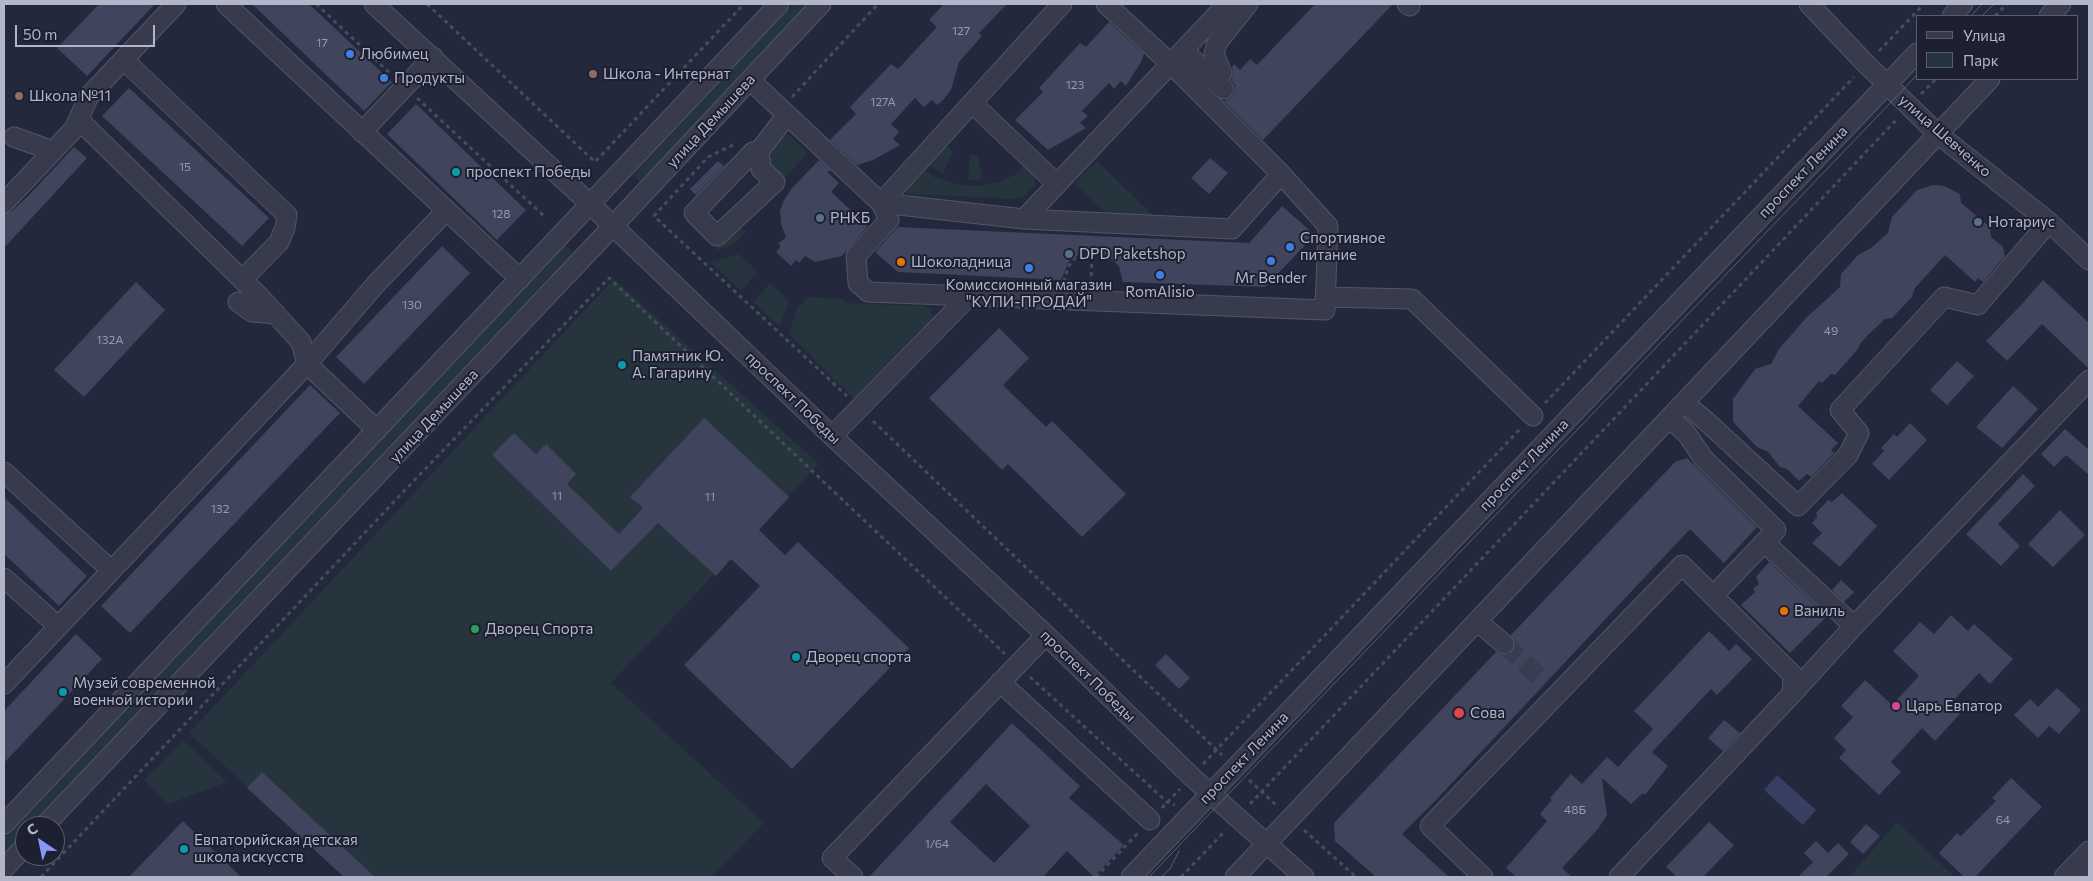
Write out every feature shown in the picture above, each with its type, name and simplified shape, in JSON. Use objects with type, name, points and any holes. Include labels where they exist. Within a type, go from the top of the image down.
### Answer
[{"type":"street","points":[[4,203],[74,129],[89,96],[176,4]]},
{"type":"street","points":[[226,4],[520,279]]},
{"type":"street","name":"проспект Победы","points":[[374,4],[590,204],[832,436],[1046,635],[1210,794],[1304,877]]},
{"type":"street","name":"улица Демышева","points":[[4,824],[779,4]]},
{"type":"street","name":"улица Демышева","points":[[53,816],[821,4]]},
{"type":"street","points":[[881,203],[1062,4]]},
{"type":"street","points":[[1106,4],[1178,58],[1223,81],[1214,54],[1217,43],[1248,4]]},
{"type":"street","points":[[1024,219],[1227,4]]},
{"type":"street","name":"улица Шевченко","points":[[1809,4],[1866,64],[1938,134],[2049,222],[2089,260]]},
{"type":"street","points":[[1953,15],[1963,4]]},
{"type":"street","points":[[2050,15],[2061,4]]},
{"type":"street","name":"проспект Ленина","points":[[1131,877],[1916,54]]},
{"type":"street","points":[[362,132],[433,58]]},
{"type":"street","points":[[750,80],[881,203],[889,220],[856,256],[858,283],[868,292],[1325,310],[1328,226],[1178,58]]},
{"type":"street","points":[[124,60],[287,216],[285,228],[279,242],[242,280]]},
{"type":"street","points":[[1235,877],[1989,80]]},
{"type":"street","points":[[972,103],[1057,184]]},
{"type":"street","points":[[756,155],[784,112]]},
{"type":"street","points":[[79,120],[276,314],[301,342],[307,364],[377,430]]},
{"type":"street","points":[[14,137],[53,151]]},
{"type":"street","points":[[753,152],[756,155],[760,158],[761,169],[775,182],[717,236],[694,213],[753,152]]},
{"type":"street","points":[[881,203],[1024,219],[1232,229],[1281,174]]},
{"type":"street","points":[[4,684],[307,364],[376,284],[446,211]]},
{"type":"street","points":[[1684,403],[1798,506],[1848,455],[1859,432],[1840,410],[1944,297],[1978,305],[2049,222]]},
{"type":"street","points":[[832,436],[969,296]]},
{"type":"street","points":[[1325,297],[1412,299],[1533,416]]},
{"type":"street","points":[[238,302],[252,312],[276,314]]},
{"type":"street","points":[[1619,877],[1854,626],[2089,380]]},
{"type":"street","points":[[1669,418],[1687,434],[1702,458],[1776,530],[1713,596]]},
{"type":"street","points":[[4,472],[111,570]]},
{"type":"street","points":[[1764,542],[1854,626]]},
{"type":"street","points":[[1483,877],[1430,826],[1551,689],[1682,565],[1793,675],[1792,694]]},
{"type":"street","points":[[4,578],[58,626]]},
{"type":"street","points":[[1477,621],[1504,644]]},
{"type":"street","points":[[853,877],[832,858],[1046,635]]},
{"type":"street","points":[[1000,682],[1150,820]]},
{"type":"street","points":[[2076,873],[2089,850]]},
{"type":"street","points":[[4,869],[15,857]]},
{"type":"path","points":[[316,4],[544,216]]},
{"type":"path","points":[[427,4],[595,162],[744,4]]},
{"type":"path","points":[[784,112],[878,4]]},
{"type":"path","points":[[1096,877],[1924,4]]},
{"type":"path","points":[[1996,15],[2007,4]]},
{"type":"path","points":[[1181,877],[1935,80]]},
{"type":"path","points":[[737,142],[708,157],[654,216],[860,408],[1235,767],[1356,877]]},
{"type":"path","points":[[1090,288],[1092,250]]},
{"type":"path","points":[[1065,273],[1070,262],[1078,254]]},
{"type":"path","points":[[41,877],[398,497],[608,278],[1017,665],[1167,802],[1193,812]]},
{"type":"path","points":[[1218,827],[1232,838]]},
{"type":"green space","points":[[793,4],[808,4],[641,183],[633,175]]},
{"type":"green space","points":[[784,134],[789,135],[808,153],[782,181],[760,159]]},
{"type":"green space","points":[[946,146],[953,151],[943,174],[928,165]]},
{"type":"green space","points":[[970,155],[978,155],[982,179],[968,180]]},
{"type":"green space","points":[[1097,161],[1159,221],[1111,218],[1075,183]]},
{"type":"green space","points":[[920,166],[934,177],[958,185],[979,186],[999,182],[1016,174],[1023,166],[1035,177],[1036,185],[1022,198],[1015,199],[907,194],[907,183]]},
{"type":"green space","points":[[738,225],[746,232],[732,246],[717,250],[716,248]]},
{"type":"green space","points":[[565,245],[573,252],[39,816],[22,816]]},
{"type":"green space","points":[[739,254],[758,272],[741,291],[710,262]]},
{"type":"green space","name":"Дворец Спорта","points":[[614,279],[819,464],[611,683],[764,823],[711,877],[344,877],[189,733]]},
{"type":"green space","points":[[770,283],[789,301],[780,327],[753,302]]},
{"type":"green space","points":[[808,297],[843,299],[846,303],[926,306],[931,310],[933,316],[928,326],[854,399],[789,334],[797,308]]},
{"type":"green space","points":[[183,740],[227,782],[168,804],[144,780]]},
{"type":"green space","points":[[1897,822],[1955,877],[1849,877]]},
{"type":"green space","points":[[15,823],[15,842],[4,854],[4,835]]},
{"type":"water","points":[[1777,775],[1816,810],[1803,825],[1764,790]]},
{"type":"building","points":[[99,4],[155,4],[87,76],[57,48]]},
{"type":"building","points":[[252,4],[309,4],[392,82],[364,111]]},
{"type":"building","points":[[944,4],[1007,4],[979,33],[982,36],[959,62],[951,90],[943,100],[937,105],[932,100],[924,107],[915,98],[891,124],[899,132],[893,139],[900,145],[873,160],[857,165],[830,140],[856,114],[850,107],[891,64],[898,69],[937,27],[929,20]]},
{"type":"building","points":[[1315,4],[1393,4],[1263,140],[1224,101],[1232,97],[1235,91],[1235,85],[1231,80],[1233,74],[1232,67],[1234,64],[1240,70],[1250,59],[1257,65]]},
{"type":"building","points":[[1109,22],[1144,54],[1141,62],[1126,86],[1121,81],[1114,89],[1109,83],[1082,111],[1088,116],[1080,123],[1086,128],[1048,150],[1015,120],[1043,92],[1039,88],[1080,43],[1086,47]]},
{"type":"building","points":[[129,88],[269,218],[242,246],[102,116]]},
{"type":"building","name":"проспект Победы","points":[[416,104],[526,210],[497,240],[387,134]]},
{"type":"building","points":[[74,147],[87,158],[4,248],[4,214],[12,211],[28,196]]},
{"type":"building","points":[[1210,158],[1228,173],[1209,194],[1191,178]]},
{"type":"building","name":"РНКБ","points":[[819,160],[831,171],[827,172],[839,183],[831,192],[868,226],[842,256],[815,262],[805,256],[799,263],[796,260],[791,266],[776,252],[781,246],[778,244],[786,237],[781,224],[780,211],[784,200],[792,188]]},
{"type":"building","points":[[718,161],[724,166],[696,195],[690,189]]},
{"type":"building","points":[[1933,185],[1944,186],[1960,194],[1961,203],[1990,227],[1991,237],[2003,247],[2005,256],[1983,282],[1978,278],[1975,282],[1945,255],[1915,288],[1912,297],[1892,318],[1885,319],[1868,335],[1835,375],[1831,374],[1822,383],[1819,381],[1798,406],[1838,443],[1831,450],[1834,453],[1811,477],[1807,474],[1799,481],[1787,469],[1780,467],[1768,452],[1757,447],[1733,422],[1733,399],[1755,369],[1771,364],[1779,349],[1806,318],[1840,287],[1841,274],[1858,255],[1871,248],[1888,233],[1892,217],[1917,190]]},
{"type":"building","points":[[1282,206],[1315,235],[1265,287],[1123,282],[1119,266],[1109,257],[1091,247],[1069,261],[1061,280],[898,272],[875,252],[898,227],[1249,243]]},
{"type":"building","points":[[442,246],[470,273],[364,384],[336,357]]},
{"type":"building","points":[[2043,280],[2089,323],[2089,369],[2042,324],[2007,361],[1986,341]]},
{"type":"building","points":[[136,282],[165,310],[84,397],[54,370]]},
{"type":"building","points":[[999,328],[1029,358],[1003,385],[1046,427],[1052,421],[1126,494],[1082,537],[1008,464],[1002,470],[929,398]]},
{"type":"building","points":[[1957,361],[1974,376],[1947,405],[1930,390]]},
{"type":"building","points":[[310,385],[340,413],[130,633],[101,606]]},
{"type":"building","points":[[2013,386],[2038,409],[2002,448],[1976,427]]},
{"type":"building","points":[[704,418],[789,497],[759,530],[785,555],[798,542],[909,648],[792,769],[684,665],[760,586],[731,559],[716,576],[658,523],[611,571],[492,455],[514,433],[536,454],[546,444],[576,474],[567,484],[619,534],[643,508],[630,497]]},
{"type":"building","points":[[1910,423],[1927,440],[1889,480],[1872,464],[1884,451],[1881,448],[1894,434],[1897,437]]},
{"type":"building","points":[[2065,429],[2089,450],[2089,475],[2066,455],[2054,467],[2041,454]]},
{"type":"building","points":[[1687,458],[1757,527],[1724,563],[1690,529],[1402,834],[1449,877],[1376,877],[1335,841],[1334,823],[1496,652],[1502,655],[1512,652],[1515,646],[1511,635],[1675,462]]},
{"type":"building","points":[[2023,474],[2035,486],[1998,524],[2020,546],[2001,566],[1966,534]]},
{"type":"building","points":[[1842,493],[1877,526],[1840,567],[1812,543],[1822,533],[1812,523],[1817,517],[1816,513],[1828,500],[1832,502]]},
{"type":"building","points":[[4,497],[87,576],[59,606],[4,554]]},
{"type":"building","points":[[2060,510],[2085,535],[2053,567],[2028,544]]},
{"type":"building","name":"Ваниль","points":[[1769,562],[1827,616],[1790,653],[1741,605],[1755,592],[1753,589],[1759,584],[1756,577]]},
{"type":"building","points":[[1841,580],[1854,592],[1844,602],[1832,590]]},
{"type":"building","name":"Царь Евпатор","points":[[1951,615],[1968,631],[1974,624],[2013,659],[1990,684],[1979,673],[1949,705],[1960,714],[1935,741],[1922,728],[1891,762],[1901,772],[1879,795],[1839,758],[1846,750],[1834,738],[1853,717],[1841,706],[1865,680],[1892,705],[1919,676],[1893,651],[1920,622],[1934,634]]},
{"type":"building","points":[[1709,631],[1729,651],[1736,644],[1752,659],[1717,695],[1711,689],[1652,752],[1668,766],[1645,795],[1643,793],[1631,804],[1602,778],[1607,815],[1598,829],[1562,868],[1572,877],[1516,877],[1506,868],[1547,821],[1540,814],[1552,800],[1550,798],[1571,774],[1582,784],[1607,757],[1618,767],[1653,729],[1634,711]]},
{"type":"building","points":[[76,634],[102,659],[4,763],[4,711]]},
{"type":"building","points":[[1166,654],[1190,678],[1179,689],[1155,665]]},
{"type":"building","points":[[2057,688],[2081,710],[2059,734],[2049,726],[2038,738],[2014,715],[2030,699],[2038,707]]},
{"type":"building","points":[[1724,720],[1740,733],[1723,751],[1708,738]]},
{"type":"building","points":[[1012,723],[1080,786],[1069,798],[1124,845],[1094,877],[1067,851],[1043,877],[869,877]],"holes":[[[986,784],[1030,826],[994,863],[950,822]]]},
{"type":"building","points":[[262,772],[375,877],[344,877],[247,788]]},
{"type":"building","points":[[2011,778],[2042,807],[1975,877],[1964,877],[1939,853],[1957,833],[1961,836],[1996,801],[1992,798]]},
{"type":"building","name":"Евпаторийская детская школа искусств","points":[[183,821],[241,877],[129,877]]},
{"type":"building","points":[[1709,822],[1734,845],[1703,877],[1677,877],[1666,867]]},
{"type":"building","points":[[1866,824],[1880,836],[1863,854],[1850,842]]},
{"type":"building","points":[[1816,841],[1828,853],[1838,843],[1849,854],[1826,877],[1798,877],[1813,862],[1804,853]]},
{"type":"tunnel","points":[[1504,644],[1546,683]]},
{"type":"tram line","points":[[1972,15],[1982,4]]},
{"type":"tram line","points":[[1983,15],[1994,4]]},
{"type":"tram line","points":[[1149,877],[1916,76]]},
{"type":"tram line","points":[[1161,877],[1170,869],[1179,851]]},
{"type":"place","name":"Любимец","points":[[350,54]]},
{"type":"place","name":"Школа - Интернат","points":[[593,74]]},
{"type":"place","name":"Продукты","points":[[384,78]]},
{"type":"place","name":"Школа №11","points":[[19,96]]},
{"type":"place","name":"проспект Победы","points":[[456,172]]},
{"type":"place","name":"РНКБ","points":[[820,218]]},
{"type":"place","name":"Нотариус","points":[[1978,222]]},
{"type":"place","name":"Спортивное питание","points":[[1290,247]]},
{"type":"place","name":"DPD Paketshop","points":[[1069,254]]},
{"type":"place","name":"Mr Bender","points":[[1271,261]]},
{"type":"place","name":"Шоколадница","points":[[901,262]]},
{"type":"place","name":"Комиссионный магазин \"КУПИ-ПРОДАЙ\"","points":[[1029,268]]},
{"type":"place","name":"RomAlisio","points":[[1160,275]]},
{"type":"place","name":"Памятник Ю. А. Гагарину","points":[[622,365]]},
{"type":"place","name":"Ваниль","points":[[1784,611]]},
{"type":"place","name":"Дворец Спорта","points":[[475,629]]},
{"type":"place","name":"Дворец спорта","points":[[796,657]]},
{"type":"place","name":"Музей современной военной истории","points":[[63,692]]},
{"type":"place","name":"Царь Евпатор","points":[[1896,706]]},
{"type":"place","name":"Сова","points":[[1459,713]]},
{"type":"place","name":"Евпаторийская детская школа искусств","points":[[184,849]]}]
